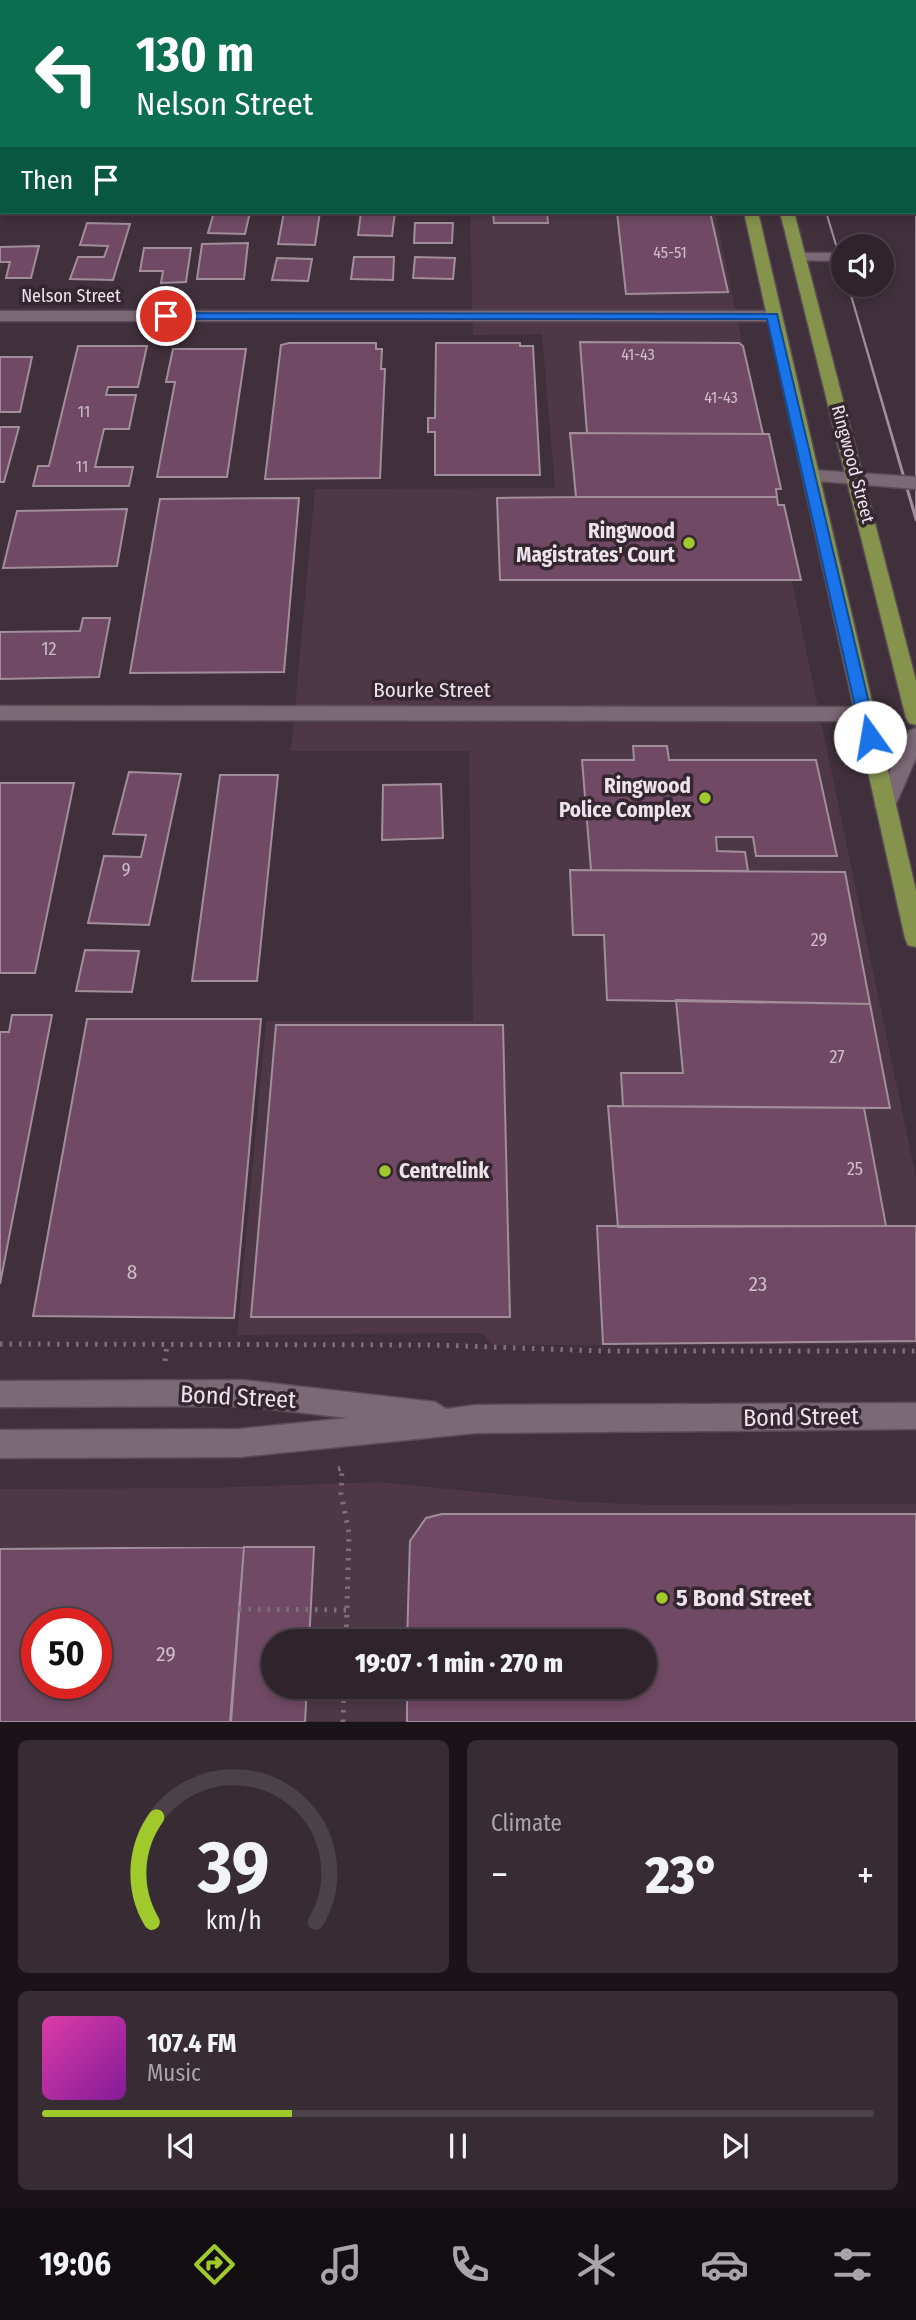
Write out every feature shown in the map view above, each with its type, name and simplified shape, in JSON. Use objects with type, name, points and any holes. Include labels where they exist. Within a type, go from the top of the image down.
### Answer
[{"type":"main road","name":"Ringwood Street","points":[[751,214],[772,316],[916,938]]},
{"type":"main road","name":"Ringwood Street","points":[[788,214],[916,718]]},
{"type":"street","points":[[799,257],[831,257]]},
{"type":"street","name":"Nelson Street","points":[[0,316],[772,316]]},
{"type":"street","points":[[811,476],[916,483]]},
{"type":"street","name":"Bourke Street","points":[[0,713],[864,714]]},
{"type":"street","points":[[885,806],[916,736]]},
{"type":"street","name":"Bond Street","points":[[0,1394],[243,1393],[476,1419]]},
{"type":"street","name":"Bond Street","points":[[0,1444],[240,1443],[476,1419],[916,1416]]},
{"type":"path","points":[[0,1344],[435,1345],[602,1351],[916,1351]]},
{"type":"path","points":[[342,1468],[341,1493],[349,1533],[346,1629]]},
{"type":"path","points":[[239,1609],[347,1610]]},
{"type":"path","points":[[343,1721],[344,1699]]},
{"type":"shaded area","points":[[470,214],[715,214],[916,1178],[916,1344],[493,1345],[482,1333],[237,1335],[266,1021],[473,1021],[469,751],[291,751],[315,489],[555,488],[542,334],[473,335]]},
{"type":"shaded area","points":[[379,1482],[580,1502],[652,1505],[916,1504],[916,1721],[0,1721],[0,1489],[208,1488]]},
{"type":"building","points":[[213,214],[250,214],[245,234],[208,233]]},
{"type":"building","points":[[284,214],[320,214],[315,245],[278,244]]},
{"type":"building","points":[[361,214],[395,214],[392,236],[358,235]]},
{"type":"building","points":[[493,214],[547,214],[548,223],[494,223]]},
{"type":"building","points":[[617,214],[710,214],[728,292],[626,294]]},
{"type":"building","points":[[827,214],[916,214],[916,517],[852,297],[894,297],[894,234],[833,234]]},
{"type":"building","points":[[827,214],[916,214],[916,521],[851,297],[894,297],[894,234],[833,234]]},
{"type":"building","points":[[87,223],[130,224],[113,280],[70,279],[78,257],[104,257],[108,246],[80,245]]},
{"type":"building","points":[[415,223],[453,223],[452,243],[414,243]]},
{"type":"building","points":[[248,243],[244,279],[197,279],[202,244]]},
{"type":"building","points":[[39,246],[31,278],[6,278],[10,262],[0,262],[0,247]]},
{"type":"building","points":[[144,248],[191,248],[186,282],[161,283],[163,271],[140,271]]},
{"type":"building","points":[[354,257],[394,257],[393,280],[351,279]]},
{"type":"building","points":[[415,257],[455,258],[453,279],[413,278]]},
{"type":"building","points":[[277,258],[312,259],[308,281],[272,280]]},
{"type":"building","points":[[580,342],[739,343],[743,346],[763,434],[587,433]]},
{"type":"building","points":[[376,343],[376,349],[382,349],[381,369],[385,369],[380,478],[265,479],[281,345]]},
{"type":"building","points":[[436,343],[520,343],[520,346],[533,346],[540,475],[435,475],[435,432],[428,432],[428,418],[435,418]]},
{"type":"building","points":[[78,346],[147,346],[138,387],[108,387],[106,395],[136,395],[129,429],[104,429],[95,467],[133,467],[129,486],[33,486],[38,466],[49,466]]},
{"type":"building","points":[[173,349],[246,349],[227,477],[157,477],[175,382],[166,382]]},
{"type":"building","points":[[0,357],[32,357],[20,412],[0,412]]},
{"type":"building","points":[[0,427],[19,427],[4,482],[0,482]]},
{"type":"building","points":[[570,433],[769,434],[781,489],[776,489],[777,497],[576,497]]},
{"type":"building","points":[[777,497],[778,505],[784,505],[801,580],[500,580],[497,498]]},
{"type":"building","points":[[299,498],[284,672],[130,673],[160,499]]},
{"type":"building","points":[[127,509],[117,566],[3,568],[17,511]]},
{"type":"building","points":[[83,618],[110,618],[99,677],[0,679],[0,632],[80,631]]},
{"type":"building","name":"Ringwood Police Complex","points":[[633,746],[667,746],[669,760],[816,760],[837,856],[756,856],[753,837],[716,837],[717,851],[745,852],[748,871],[591,870],[582,760],[634,760]]},
{"type":"building","points":[[129,772],[181,774],[149,925],[88,923],[104,856],[141,857],[146,835],[113,834]]},
{"type":"building","points":[[220,775],[278,775],[257,981],[192,981]]},
{"type":"building","points":[[0,783],[74,783],[35,973],[0,973]]},
{"type":"building","points":[[441,784],[443,838],[382,840],[383,785]]},
{"type":"building","points":[[570,870],[845,872],[870,1004],[607,1000],[604,935],[573,935]]},
{"type":"building","points":[[85,950],[139,951],[132,992],[76,991]]},
{"type":"building","points":[[676,1000],[870,1004],[890,1108],[623,1106],[621,1073],[683,1073]]},
{"type":"building","points":[[12,1015],[52,1015],[0,1284],[0,1032],[9,1032]]},
{"type":"building","points":[[87,1019],[261,1019],[234,1318],[33,1316]]},
{"type":"building","name":"Centrelink","points":[[276,1025],[503,1025],[510,1317],[251,1317]]},
{"type":"building","points":[[608,1106],[864,1108],[886,1226],[618,1227]]},
{"type":"building","points":[[597,1226],[916,1226],[916,1341],[603,1344]]},
{"type":"building","name":"5 Bond Street","points":[[442,1514],[916,1514],[916,1722],[407,1722],[407,1699],[657,1699],[657,1629],[407,1629],[410,1541],[426,1518]]},
{"type":"building","points":[[244,1547],[231,1722],[0,1722],[0,1549]]},
{"type":"building","points":[[244,1547],[314,1547],[310,1629],[261,1629],[261,1699],[306,1699],[305,1722],[230,1722]]},
{"type":"place","name":"Ringwood Magistrates' Court","points":[[689,543]]},
{"type":"place","name":"Ringwood Police Complex","points":[[705,798]]},
{"type":"place","name":"Centrelink","points":[[385,1171]]},
{"type":"place","name":"5 Bond Street","points":[[662,1598]]},
{"type":"route","points":[[166,316],[772,316],[870,737]]}]
